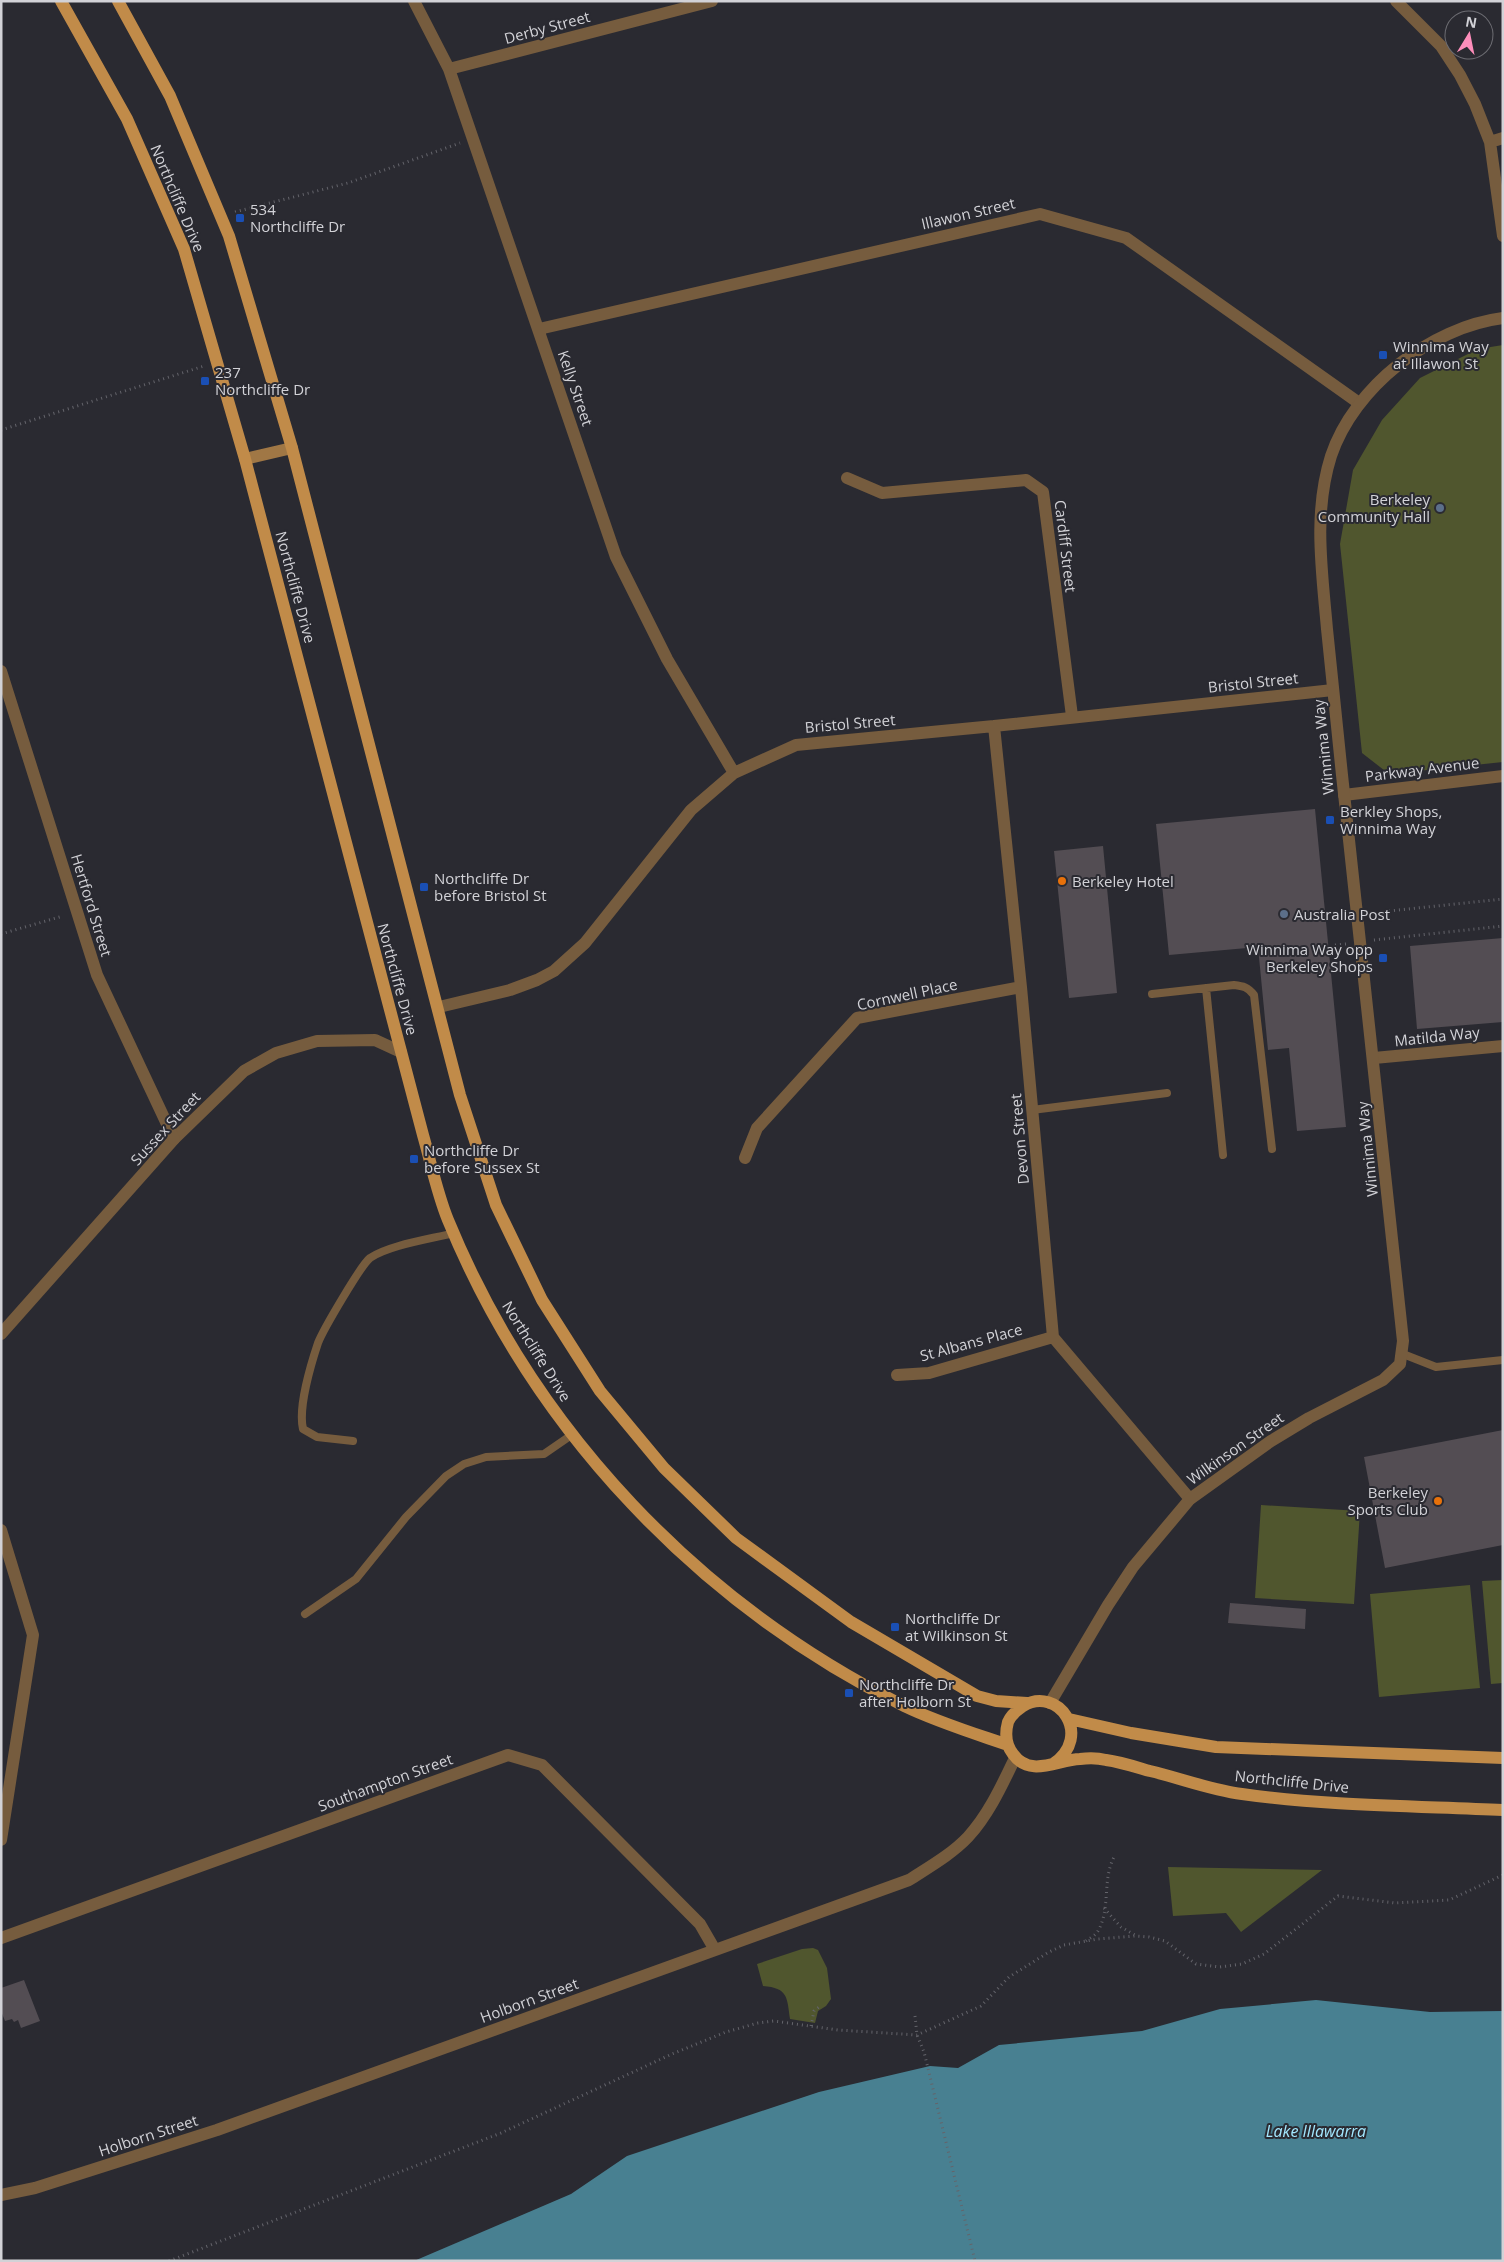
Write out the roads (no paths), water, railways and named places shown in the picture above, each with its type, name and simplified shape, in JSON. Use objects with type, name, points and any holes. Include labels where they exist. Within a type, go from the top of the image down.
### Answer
[{"type":"main road","name":"Northcliffe Drive","points":[[61,1],[127,119],[184,249],[245,459],[422,1135],[448,1220],[504,1334],[560,1418],[631,1505],[708,1578],[759,1618],[814,1656],[905,1706],[936,1720],[1008,1745]]},
{"type":"main road","name":"Northcliffe Drive","points":[[118,1],[170,96],[229,236],[263,344],[292,448],[439,1008],[460,1095],[496,1205],[542,1300],[600,1392],[664,1468],[736,1538],[851,1622],[977,1696],[996,1702],[1028,1703]]},
{"type":"main road","points":[[245,459],[292,448]]},
{"type":"main road","points":[[1039,1701],[1050,1703],[1061,1709],[1069,1719],[1072,1729],[1070,1745],[1062,1758],[1053,1764],[1038,1768],[1030,1766],[1016,1758],[1008,1745],[1006,1732],[1009,1720],[1016,1710],[1028,1703],[1039,1701]]},
{"type":"main road","name":"Northcliffe Drive","points":[[1069,1719],[1131,1733],[1216,1747],[1503,1758]]},
{"type":"main road","name":"Northcliffe Drive","points":[[1053,1764],[1079,1758],[1106,1760],[1240,1794],[1349,1803],[1503,1810]]},
{"type":"street","name":"Kelly Street","points":[[414,1],[449,69],[616,556],[667,659],[734,773]]},
{"type":"street","name":"Derby Street","points":[[449,69],[712,1]]},
{"type":"street","points":[[1396,1],[1440,46],[1460,75],[1476,104],[1490,142],[1503,236]]},
{"type":"street","points":[[1490,142],[1503,138]]},
{"type":"street","name":"Illawon Street","points":[[539,329],[1040,214],[1126,238],[1359,403]]},
{"type":"street","name":"Winnima Way","points":[[1402,1354],[1374,1058],[1320,560],[1320,516],[1332,456],[1343,428],[1359,403],[1390,370],[1423,347],[1460,330],[1503,318]]},
{"type":"street","name":"Cardiff Street","points":[[847,478],[882,493],[1026,480],[1043,492],[1072,716]]},
{"type":"street","name":"Hertford Street","points":[[1,671],[96,975],[174,1139]]},
{"type":"street","name":"Bristol Street","points":[[439,1008],[510,990],[537,980],[554,971],[584,944],[691,810],[734,773],[796,745],[1333,690]]},
{"type":"street","name":"Devon Street","points":[[994,726],[1021,987],[1053,1337]]},
{"type":"street","name":"Parkway Avenue","points":[[1344,795],[1503,776]]},
{"type":"street","name":"Cornwell Place","points":[[745,1158],[757,1128],[857,1018],[1021,987]]},
{"type":"street","name":"Sussex Street","points":[[1,1334],[174,1139],[244,1071],[276,1053],[317,1041],[342,1039],[375,1040],[401,1052]]},
{"type":"street","name":"Matilda Way","points":[[1374,1058],[1503,1046]]},
{"type":"street","points":[[1053,1337],[1190,1499]]},
{"type":"street","name":"St Albans Place","points":[[897,1375],[929,1373],[1053,1337]]},
{"type":"street","name":"Wilkinson Street","points":[[1050,1703],[1108,1604],[1133,1567],[1190,1499],[1270,1441],[1309,1418],[1383,1380],[1400,1364],[1402,1354]]},
{"type":"street","points":[[1,1530],[32,1635],[1,1840]]},
{"type":"street","name":"Southampton Street","points":[[1,1938],[508,1755],[542,1765],[700,1924],[715,1950]]},
{"type":"street","name":"Holborn Street","points":[[1,2195],[35,2188],[217,2130],[909,1880],[937,1862],[968,1837],[996,1799],[1016,1758]]},
{"type":"lane","points":[[1152,994],[1243,986],[1254,995],[1272,1149]]},
{"type":"lane","points":[[1206,988],[1223,1155]]},
{"type":"lane","points":[[1032,1110],[1167,1093]]},
{"type":"lane","points":[[353,1441],[316,1437],[303,1429],[301,1420],[318,1342],[359,1271],[368,1259],[381,1252],[454,1232]]},
{"type":"lane","points":[[1402,1354],[1436,1368],[1503,1360]]},
{"type":"lane","points":[[304,1614],[356,1578],[406,1517],[446,1476],[464,1464],[486,1457],[544,1454],[573,1434]]},
{"type":"water","name":"Lake Illawarra","points":[[1316,2000],[1430,2012],[1503,2011],[1503,2261],[414,2261],[571,2194],[627,2156],[819,2092],[930,2066],[958,2068],[999,2045],[1142,2031],[1220,2009]]},
{"type":"place","name":"534 Northcliffe Dr","points":[[240,218]]},
{"type":"place","name":"Winnima Way at Illawon St","points":[[1383,355]]},
{"type":"place","name":"237 Northcliffe Dr","points":[[205,381]]},
{"type":"place","name":"Berkeley Community Hall","points":[[1440,508]]},
{"type":"place","name":"Berkley Shops, Winnima Way","points":[[1330,820]]},
{"type":"place","name":"Berkeley Hotel","points":[[1062,881]]},
{"type":"place","name":"Northcliffe Dr before Bristol St","points":[[424,887]]},
{"type":"place","name":"Australia Post","points":[[1284,914]]},
{"type":"place","name":"Winnima Way opp Berkeley Shops","points":[[1383,958]]},
{"type":"place","name":"Northcliffe Dr before Sussex St","points":[[414,1159]]},
{"type":"place","name":"Berkeley Sports Club","points":[[1438,1501]]},
{"type":"place","name":"Northcliffe Dr at Wilkinson St","points":[[895,1627]]},
{"type":"place","name":"Northcliffe Dr after Holborn St","points":[[849,1693]]}]
